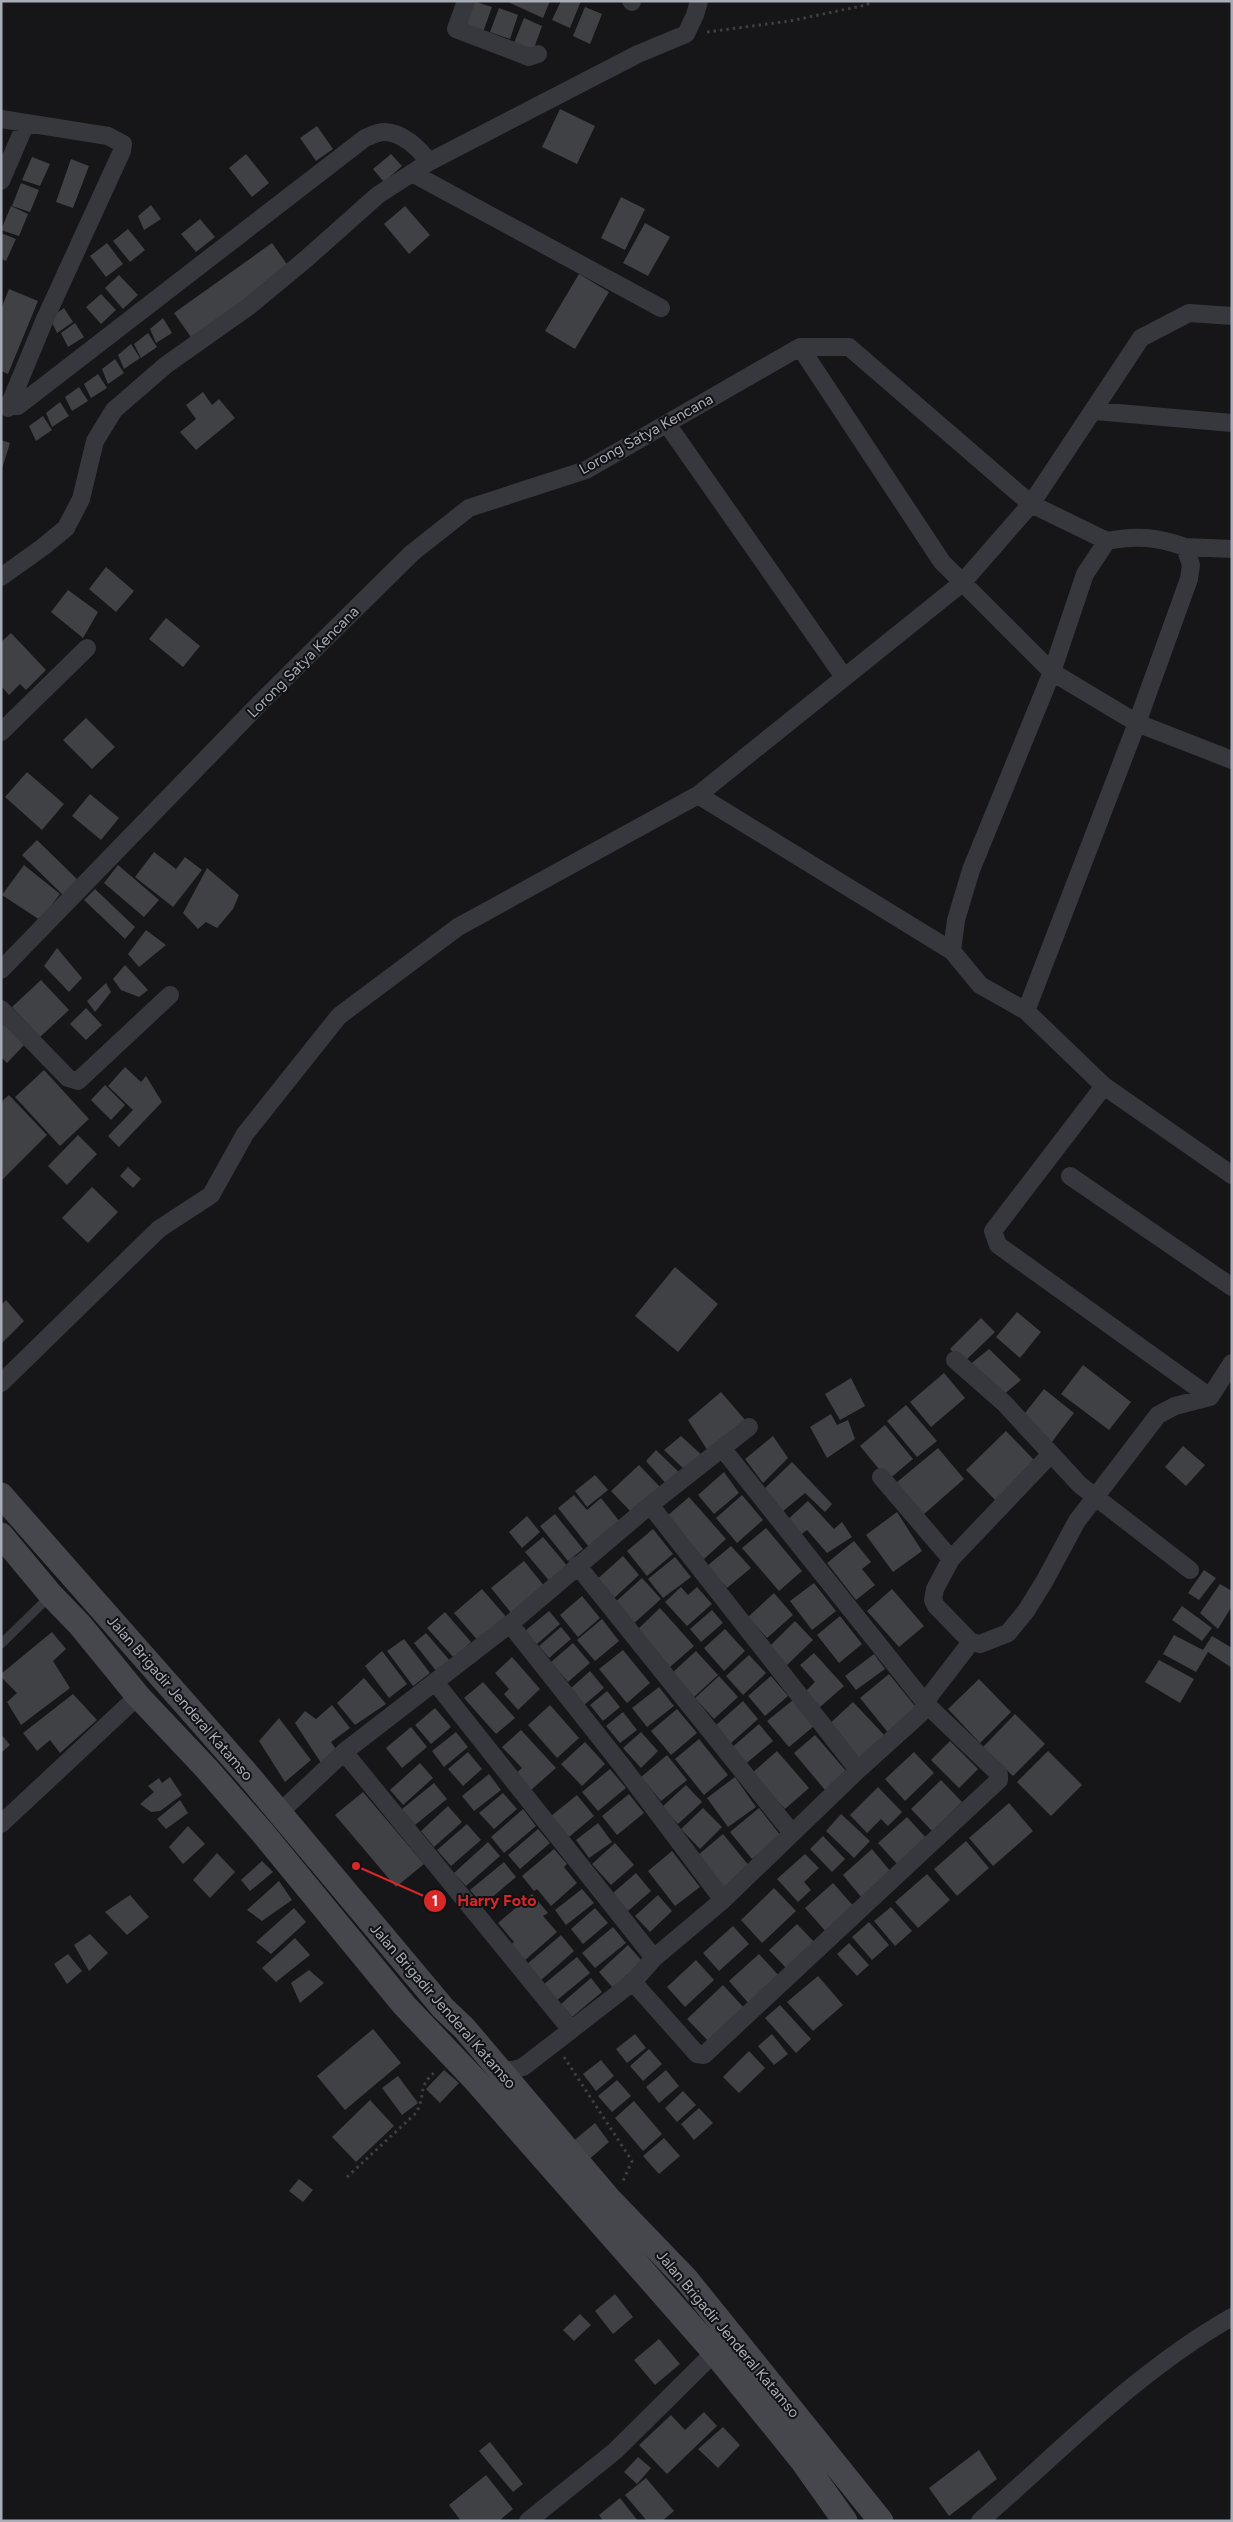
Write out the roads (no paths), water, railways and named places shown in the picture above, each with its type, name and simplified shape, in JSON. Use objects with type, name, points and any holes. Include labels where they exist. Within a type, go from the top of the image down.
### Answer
[{"type":"main road","name":"Jalan Brigadir Jenderal Katamso","points":[[1,1495],[279,1813],[431,1994],[610,2200],[686,2280],[733,2336],[762,2391],[846,2521]]},
{"type":"main road","name":"Jalan Brigadir Jenderal Katamso","points":[[1,1535],[51,1595],[80,1625],[138,1696],[206,1768],[322,1902],[404,2005],[452,2054],[714,2352],[762,2391],[881,2521]]},
{"type":"main road","points":[[322,1902],[341,1885]]},
{"type":"street","points":[[466,1],[456,28],[529,57],[538,54]]},
{"type":"street","points":[[1,577],[43,548],[66,528],[82,499],[95,441],[114,410],[166,365],[248,307],[378,195],[429,162],[638,54],[686,34],[699,1]]},
{"type":"street","points":[[1,119],[108,136],[123,144],[122,151],[5,407],[18,406],[365,138],[383,132],[393,134],[413,144],[429,162]]},
{"type":"street","points":[[1,181],[26,123]]},
{"type":"street","points":[[412,173],[661,308]]},
{"type":"street","points":[[1,1383],[160,1230],[211,1195],[245,1134],[339,1016],[458,927],[698,795],[962,582],[1031,504],[1095,411],[1141,338],[1189,313],[1232,316]]},
{"type":"street","points":[[800,347],[850,347],[1031,504],[1107,542],[1132,536],[1165,539],[1185,547],[1232,548]]},
{"type":"street","points":[[800,347],[942,562],[1052,672],[1137,723],[1232,760]]},
{"type":"street","name":"Lorong Satya Kencana","points":[[1,970],[265,698],[412,553],[469,508],[586,470],[800,347]]},
{"type":"street","points":[[1095,411],[1232,423]]},
{"type":"street","points":[[667,424],[844,677]]},
{"type":"street","points":[[952,951],[956,920],[971,870],[1052,672],[1085,574],[1107,542]]},
{"type":"street","points":[[1026,1011],[1137,723],[1189,579],[1191,565],[1185,547]]},
{"type":"street","points":[[1,732],[87,648]]},
{"type":"street","points":[[698,795],[952,951],[980,985],[1026,1011],[1104,1086],[1232,1175]]},
{"type":"street","points":[[1,1010],[68,1078],[78,1081],[170,995]]},
{"type":"street","points":[[1104,1086],[993,1231],[998,1245],[1210,1397]]},
{"type":"street","points":[[1070,1176],[1232,1287]]},
{"type":"street","points":[[955,1360],[1004,1403],[1050,1455],[1096,1498],[1190,1570]]},
{"type":"street","points":[[1050,1455],[951,1558],[935,1589],[934,1600],[936,1606],[970,1642],[980,1644],[1008,1633],[1026,1611],[1077,1522],[1127,1453],[1158,1415],[1175,1406],[1210,1397],[1232,1364]]},
{"type":"street","points":[[279,1813],[344,1752],[510,1624],[650,1504],[749,1428]]},
{"type":"street","points":[[633,1982],[698,2054],[704,2055],[999,1780],[999,1774],[926,1704],[722,1448]]},
{"type":"street","points":[[881,1477],[951,1558]]},
{"type":"street","points":[[650,1504],[858,1770]]},
{"type":"street","points":[[577,1565],[792,1833]]},
{"type":"street","points":[[510,1624],[623,1767],[723,1900]]},
{"type":"street","points":[[499,2070],[513,2070],[523,2067],[633,1982],[654,1958],[723,1900],[858,1770],[920,1714],[970,1642]]},
{"type":"street","points":[[435,1682],[654,1958]]},
{"type":"street","points":[[1,1824],[138,1696]]},
{"type":"street","points":[[344,1752],[572,2030]]},
{"type":"street","points":[[980,2521],[1045,2464],[1090,2420],[1151,2371],[1232,2318]]},
{"type":"street","points":[[528,2521],[615,2451],[714,2352],[733,2336]]},
{"type":"lane","points":[[1,1644],[51,1595]]},
{"type":"place","name":"Harry Foto","points":[[356,1866]]}]
